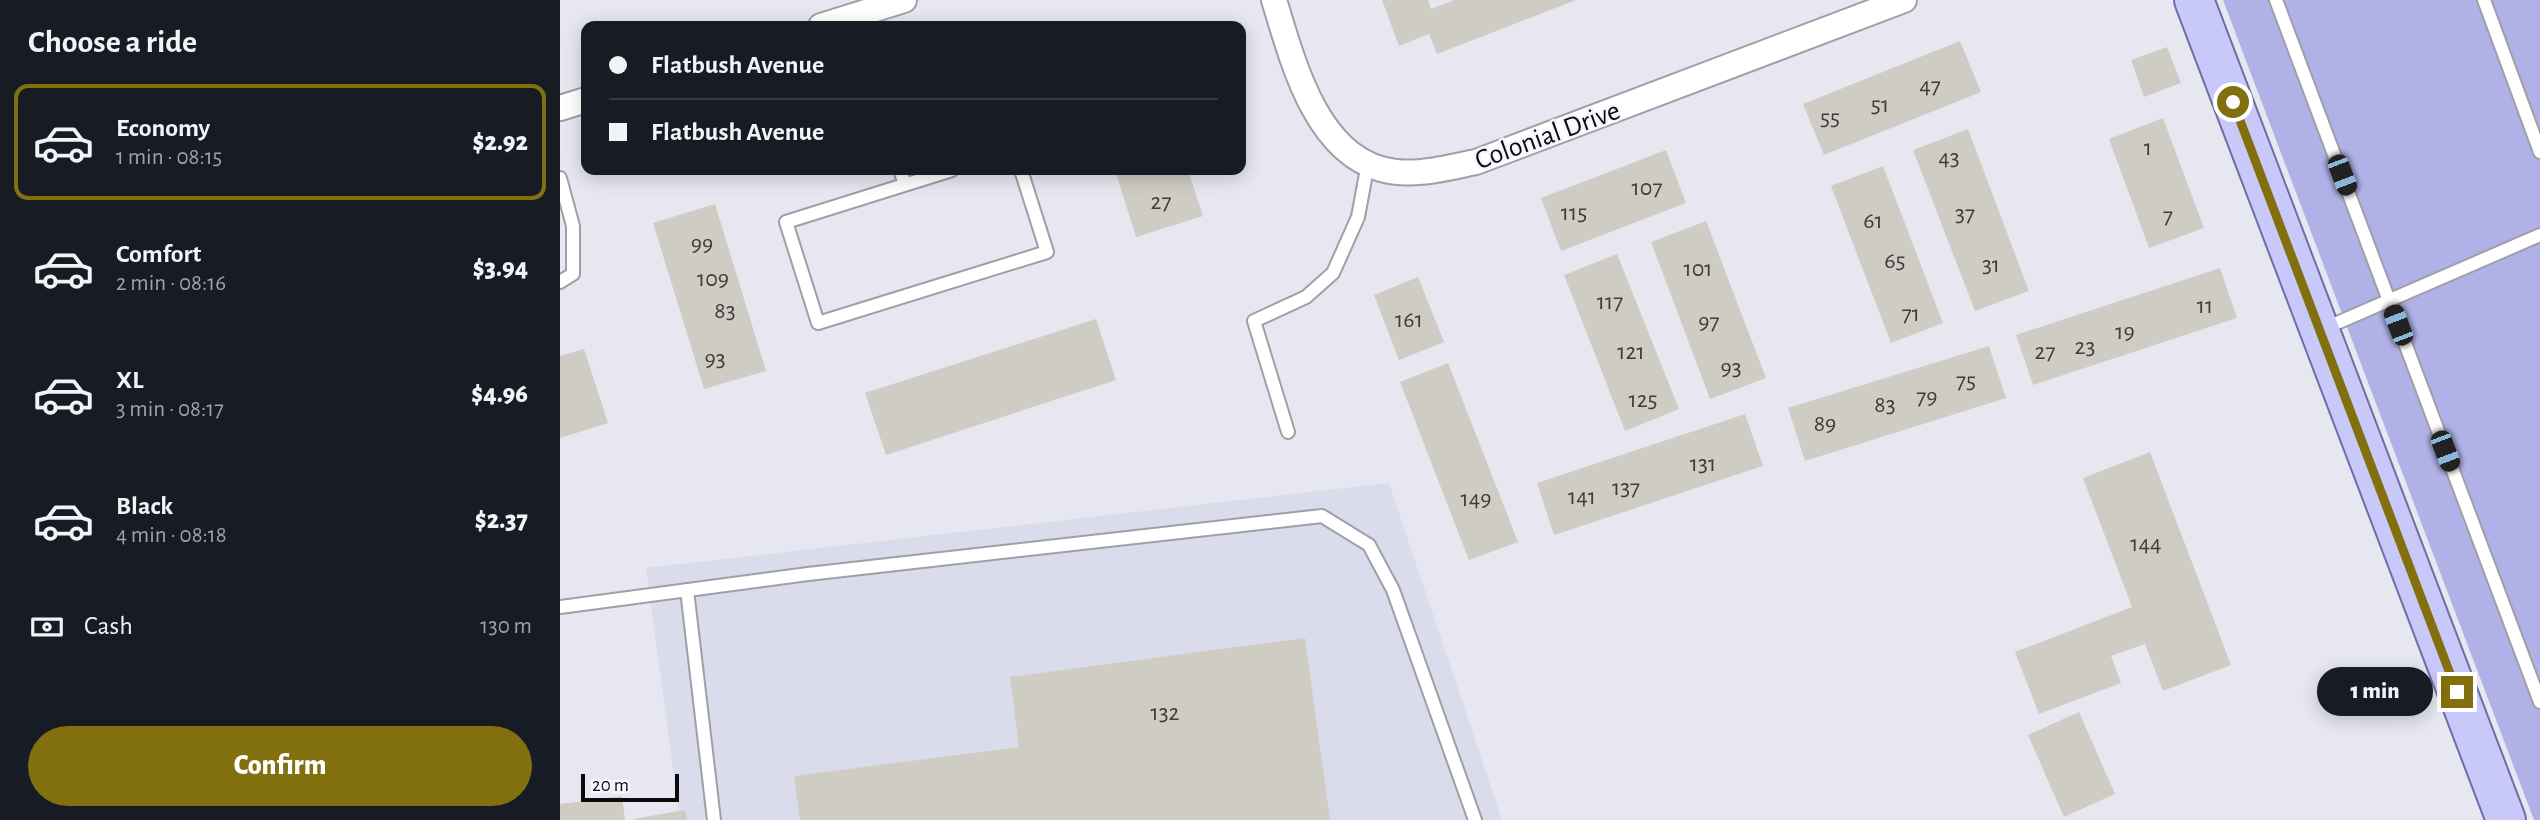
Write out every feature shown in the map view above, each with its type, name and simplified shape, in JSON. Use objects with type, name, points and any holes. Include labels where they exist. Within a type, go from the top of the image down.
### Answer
[{"type":"main road","points":[[2194,0],[2506,820]]},
{"type":"street","points":[[834,21],[904,0]]},
{"type":"street","name":"Colonial Drive","points":[[1274,0],[1292,57],[1314,108],[1344,152],[1381,170],[1425,172],[1476,162],[1904,0]]},
{"type":"street","points":[[560,108],[581,102]]},
{"type":"lane","points":[[2276,0],[2540,702]]},
{"type":"lane","points":[[2484,0],[2540,152]]},
{"type":"lane","points":[[1288,432],[1254,321],[1306,297],[1333,274],[1358,217],[1368,163]]},
{"type":"lane","points":[[902,175],[905,184]]},
{"type":"lane","points":[[935,175],[786,222],[818,323],[1047,252],[1023,175]]},
{"type":"lane","points":[[560,178],[573,226],[573,275],[560,282]]},
{"type":"lane","points":[[2320,330],[2540,235]]},
{"type":"lane","points":[[560,607],[1322,516],[1369,545],[1393,590],[1475,820]]},
{"type":"lane","points":[[687,590],[714,820]]},
{"type":"shaded area","points":[[2223,0],[2540,0],[2540,820],[2534,820]]},
{"type":"shaded area","points":[[1389,483],[1502,820],[680,820],[646,568]]},
{"type":"building","points":[[1382,0],[1428,0],[1431,9],[1454,0],[1576,0],[1437,54],[1429,34],[1399,46]]},
{"type":"building","points":[[1960,41],[1981,92],[1824,155],[1803,104]]},
{"type":"building","points":[[2167,47],[2181,83],[2144,97],[2131,60]]},
{"type":"building","points":[[2163,118],[2204,228],[2149,248],[2109,139]]},
{"type":"building","points":[[1968,129],[2029,291],[1975,311],[1913,150]]},
{"type":"building","points":[[1666,150],[1686,203],[1561,251],[1541,198]]},
{"type":"building","points":[[1883,166],[1943,323],[1891,343],[1831,186]]},
{"type":"building","points":[[1117,175],[1190,175],[1203,216],[1136,237]]},
{"type":"building","points":[[715,204],[766,371],[704,389],[653,223]]},
{"type":"building","points":[[1706,221],[1766,378],[1710,399],[1651,242]]},
{"type":"building","points":[[1617,254],[1679,409],[1625,431],[1564,275]]},
{"type":"building","points":[[2220,268],[2237,318],[2033,385],[2016,335]]},
{"type":"building","points":[[1418,277],[1444,342],[1399,360],[1374,295]]},
{"type":"building","points":[[1096,319],[1116,380],[886,455],[865,393]]},
{"type":"building","points":[[1989,346],[2006,398],[1805,461],[1788,408]]},
{"type":"building","points":[[584,349],[608,423],[560,438],[560,356]]},
{"type":"building","points":[[1448,363],[1518,542],[1469,560],[1400,382]]},
{"type":"building","points":[[1745,414],[1763,466],[1554,535],[1537,483]]},
{"type":"building","points":[[2150,452],[2231,665],[2163,691],[2145,644],[2111,656],[2121,683],[2039,714],[2015,652],[2132,607],[2083,478]]},
{"type":"building","points":[[1305,638],[1330,820],[800,820],[794,776],[1019,747],[1010,677]]},
{"type":"building","points":[[2079,712],[2115,794],[2064,817],[2028,735]]},
{"type":"building","points":[[622,796],[625,820],[560,820],[560,804]]},
{"type":"building","points":[[685,810],[687,820],[634,820],[634,819]]},
{"type":"route","points":[[2233,102],[2457,692]]}]
